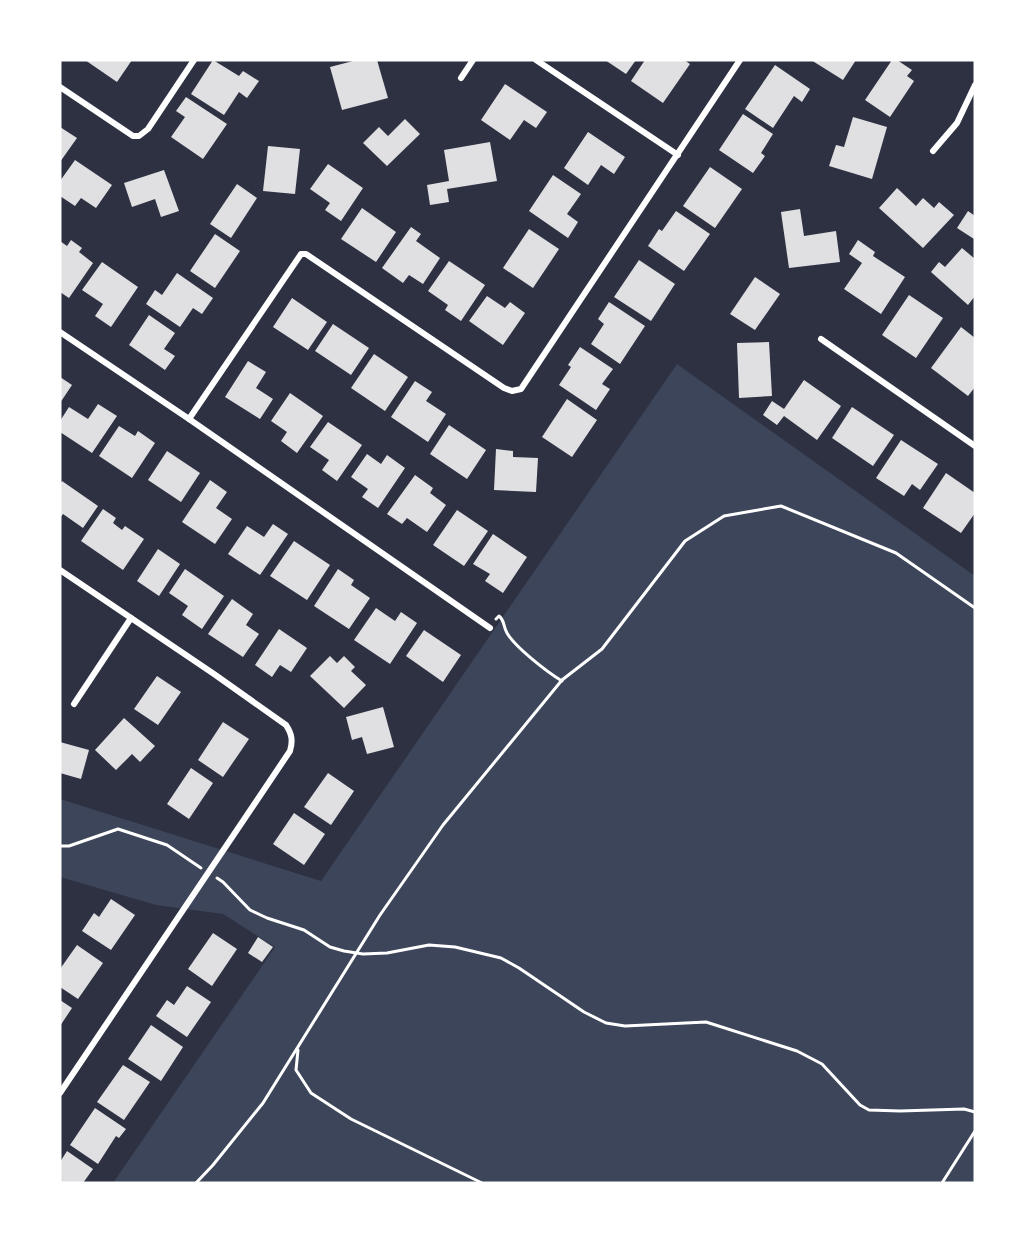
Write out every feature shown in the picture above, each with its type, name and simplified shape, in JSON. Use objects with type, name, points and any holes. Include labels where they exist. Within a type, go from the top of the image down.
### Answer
[{"type":"street","points":[[60,87],[133,136],[139,136],[148,129],[194,60]]},
{"type":"street","points":[[461,78],[473,60]]},
{"type":"street","points":[[536,60],[678,155]]},
{"type":"street","points":[[189,419],[301,254],[306,254],[504,388],[512,391],[521,389],[740,60]]},
{"type":"street","points":[[933,151],[957,123],[975,85]]},
{"type":"street","points":[[60,332],[490,628]]},
{"type":"street","points":[[821,339],[975,446]]},
{"type":"street","points":[[60,570],[286,725],[292,742],[290,751],[60,1093]]},
{"type":"street","points":[[74,704],[131,618]]},
{"type":"path","points":[[196,1183],[263,1103],[380,915],[443,825],[562,681],[602,649],[685,541],[724,516],[781,506],[896,553],[975,608]]},
{"type":"path","points":[[490,628],[499,616],[504,622],[507,633],[517,644],[545,670],[562,681]]},
{"type":"path","points":[[60,846],[69,846],[118,829],[167,845],[223,882],[250,910],[304,930],[330,947],[357,953],[387,953],[429,945],[455,947],[501,958],[584,1012],[606,1023],[625,1026],[706,1022],[797,1052],[822,1064],[860,1104],[869,1110],[964,1109],[975,1112]]},
{"type":"path","points":[[298,1048],[296,1070],[311,1093],[351,1119],[482,1183]]},
{"type":"path","points":[[942,1183],[975,1131]]},
{"type":"shaded area","points":[[677,364],[975,576],[975,1183],[113,1183],[275,947],[223,914],[156,905],[60,877],[60,799],[321,881]]},
{"type":"building","points":[[85,60],[132,60],[117,82]]},
{"type":"building","points":[[213,60],[239,76],[243,71],[259,81],[247,98],[239,92],[224,115],[191,94]]},
{"type":"building","points":[[357,60],[377,60],[388,98],[342,110],[330,67]]},
{"type":"building","points":[[605,60],[636,60],[626,74]]},
{"type":"building","points":[[645,60],[684,60],[690,64],[663,103],[631,81]]},
{"type":"building","points":[[811,60],[856,60],[843,80]]},
{"type":"building","points":[[892,60],[897,60],[912,70],[907,76],[914,81],[890,117],[865,100]]},
{"type":"building","points":[[775,65],[810,89],[802,102],[794,96],[773,128],[745,109]]},
{"type":"building","points":[[505,84],[547,112],[536,128],[524,120],[510,140],[481,120]]},
{"type":"building","points":[[186,97],[227,124],[203,159],[171,137],[185,117],[176,111]]},
{"type":"building","points":[[743,114],[773,134],[761,153],[765,156],[753,173],[719,150]]},
{"type":"building","points":[[853,117],[887,127],[872,179],[829,166],[836,145],[844,147]]},
{"type":"building","points":[[405,119],[420,134],[387,166],[363,143],[379,127],[388,136]]},
{"type":"building","points":[[60,127],[77,138],[60,162]]},
{"type":"building","points":[[588,132],[625,157],[614,174],[601,165],[588,185],[564,168]]},
{"type":"building","points":[[490,142],[497,181],[447,189],[449,202],[430,205],[427,185],[449,181],[444,150]]},
{"type":"building","points":[[268,146],[300,149],[295,194],[263,191]]},
{"type":"building","points":[[75,160],[112,185],[96,208],[81,198],[75,206],[60,196],[60,181]]},
{"type":"building","points":[[328,164],[363,188],[341,221],[325,210],[330,203],[310,189]]},
{"type":"building","points":[[710,167],[742,189],[715,228],[683,206]]},
{"type":"building","points":[[164,170],[179,211],[161,217],[155,199],[132,207],[124,183]]},
{"type":"building","points":[[553,175],[581,194],[567,214],[578,222],[568,238],[529,211]]},
{"type":"building","points":[[237,184],[257,198],[231,238],[210,224]]},
{"type":"building","points":[[897,188],[916,206],[923,198],[934,208],[939,202],[954,215],[923,248],[879,208]]},
{"type":"building","points":[[362,208],[396,232],[376,262],[341,239]]},
{"type":"building","points":[[800,209],[804,236],[836,231],[840,262],[789,268],[781,212]]},
{"type":"building","points":[[676,211],[710,234],[684,271],[648,246],[659,229],[662,231]]},
{"type":"building","points":[[968,211],[975,216],[974,239],[957,228]]},
{"type":"building","points":[[411,227],[421,234],[416,241],[440,258],[423,284],[409,275],[403,283],[382,268]]},
{"type":"building","points":[[529,229],[559,249],[533,288],[503,268]]},
{"type":"building","points":[[215,234],[240,251],[215,288],[190,271]]},
{"type":"building","points":[[71,240],[82,248],[79,252],[93,263],[69,298],[60,292],[60,241],[67,246]]},
{"type":"building","points":[[858,240],[875,252],[873,256],[905,277],[881,314],[844,289],[862,263],[849,254]]},
{"type":"building","points":[[962,248],[975,259],[975,296],[968,305],[931,272],[939,262],[945,267]]},
{"type":"building","points":[[639,260],[675,284],[651,321],[614,297]]},
{"type":"building","points":[[449,261],[485,285],[461,321],[445,310],[448,305],[428,291]]},
{"type":"building","points":[[102,262],[138,287],[111,327],[95,316],[103,304],[82,290]]},
{"type":"building","points":[[177,273],[213,298],[202,314],[193,308],[180,327],[146,304],[155,290],[162,295]]},
{"type":"building","points":[[755,277],[780,294],[755,330],[730,314]]},
{"type":"building","points":[[909,295],[943,318],[916,358],[882,335]]},
{"type":"building","points":[[487,296],[505,308],[510,302],[525,313],[503,345],[469,321]]},
{"type":"building","points":[[292,298],[327,322],[308,350],[273,327]]},
{"type":"building","points":[[609,302],[645,326],[620,364],[591,344],[604,324],[598,319]]},
{"type":"building","points":[[149,315],[175,333],[164,349],[175,356],[165,370],[129,345]]},
{"type":"building","points":[[333,324],[369,348],[351,375],[315,351]]},
{"type":"building","points":[[961,327],[975,338],[975,387],[968,396],[931,368]]},
{"type":"building","points":[[769,342],[772,396],[739,398],[737,343]]},
{"type":"building","points":[[580,347],[613,369],[602,384],[610,389],[596,410],[559,385]]},
{"type":"building","points":[[374,354],[408,377],[385,411],[351,388]]},
{"type":"building","points":[[248,361],[266,372],[256,388],[273,399],[260,419],[225,397]]},
{"type":"building","points":[[60,377],[72,385],[60,403]]},
{"type":"building","points":[[804,380],[841,406],[817,440],[784,416],[777,425],[763,415],[772,401],[784,409]]},
{"type":"building","points":[[415,381],[432,392],[426,401],[446,414],[428,442],[391,417]]},
{"type":"building","points":[[290,393],[323,416],[297,453],[281,441],[287,432],[271,421]]},
{"type":"building","points":[[567,399],[597,420],[572,457],[542,437]]},
{"type":"building","points":[[98,404],[117,416],[92,453],[60,432],[60,421],[69,407],[88,419]]},
{"type":"building","points":[[852,407],[894,435],[873,466],[832,438]]},
{"type":"building","points":[[328,422],[362,445],[337,481],[322,470],[329,460],[310,447]]},
{"type":"building","points":[[449,425],[486,450],[467,479],[430,454]]},
{"type":"building","points":[[119,426],[135,436],[138,431],[155,443],[132,478],[99,456]]},
{"type":"building","points":[[901,440],[938,464],[920,490],[912,484],[904,496],[876,478]]},
{"type":"building","points":[[496,449],[513,451],[513,457],[538,458],[536,492],[494,490]]},
{"type":"building","points":[[167,451],[200,473],[181,502],[148,480]]},
{"type":"building","points":[[367,454],[381,464],[387,455],[405,468],[378,508],[362,497],[368,489],[351,477]]},
{"type":"building","points":[[946,473],[975,493],[975,513],[961,533],[923,508]]},
{"type":"building","points":[[415,475],[433,488],[430,493],[446,505],[427,532],[407,518],[402,524],[387,514]]},
{"type":"building","points":[[210,480],[227,492],[216,508],[232,519],[215,544],[182,522]]},
{"type":"building","points":[[62,481],[98,506],[83,528],[63,514],[60,518]]},
{"type":"building","points":[[103,509],[116,518],[113,523],[122,530],[125,526],[144,539],[123,570],[81,541]]},
{"type":"building","points":[[457,510],[488,531],[464,566],[433,545]]},
{"type":"building","points":[[273,524],[288,534],[260,575],[228,554],[247,526],[264,537]]},
{"type":"building","points":[[493,534],[527,557],[503,593],[485,581],[490,574],[473,564]]},
{"type":"building","points":[[294,541],[330,565],[307,600],[270,576]]},
{"type":"building","points":[[158,549],[180,564],[159,596],[137,581]]},
{"type":"building","points":[[185,569],[224,596],[202,629],[182,615],[188,606],[169,593]]},
{"type":"building","points":[[338,569],[354,580],[351,585],[370,598],[349,629],[314,606]]},
{"type":"building","points":[[232,599],[253,614],[246,625],[259,634],[243,657],[208,634]]},
{"type":"building","points":[[376,608],[395,621],[401,612],[417,623],[390,664],[354,640]]},
{"type":"building","points":[[279,629],[307,648],[291,672],[280,665],[272,677],[255,665]]},
{"type":"building","points":[[424,630],[461,655],[443,682],[406,656]]},
{"type":"building","points":[[330,656],[337,663],[344,656],[355,667],[351,671],[366,685],[344,708],[310,676]]},
{"type":"building","points":[[157,676],[181,692],[158,725],[134,709]]},
{"type":"building","points":[[383,707],[394,747],[367,754],[362,737],[352,740],[346,717]]},
{"type":"building","points":[[124,718],[155,746],[140,762],[132,754],[116,770],[95,750]]},
{"type":"building","points":[[223,722],[249,739],[223,777],[198,760]]},
{"type":"building","points":[[60,742],[89,750],[81,779],[60,773]]},
{"type":"building","points":[[191,768],[213,783],[189,819],[167,804]]},
{"type":"building","points":[[328,773],[354,791],[331,825],[304,807]]},
{"type":"building","points":[[294,813],[325,834],[304,865],[273,844]]},
{"type":"building","points":[[111,899],[135,915],[111,950],[82,931],[94,913],[99,917]]},
{"type":"building","points":[[213,933],[237,949],[212,986],[188,969]]},
{"type":"building","points":[[258,937],[273,947],[262,962],[248,953]]},
{"type":"building","points":[[77,945],[103,963],[78,999],[60,987],[60,969]]},
{"type":"building","points":[[187,986],[211,1002],[187,1037],[156,1016],[167,1000],[174,1005]]},
{"type":"building","points":[[60,1000],[72,1008],[60,1026]]},
{"type":"building","points":[[151,1025],[183,1047],[161,1081],[128,1059]]},
{"type":"building","points":[[123,1065],[150,1082],[124,1120],[97,1102]]},
{"type":"building","points":[[95,1108],[126,1129],[119,1138],[116,1136],[98,1164],[70,1145]]},
{"type":"building","points":[[67,1151],[93,1169],[83,1183],[60,1183],[60,1162]]}]
